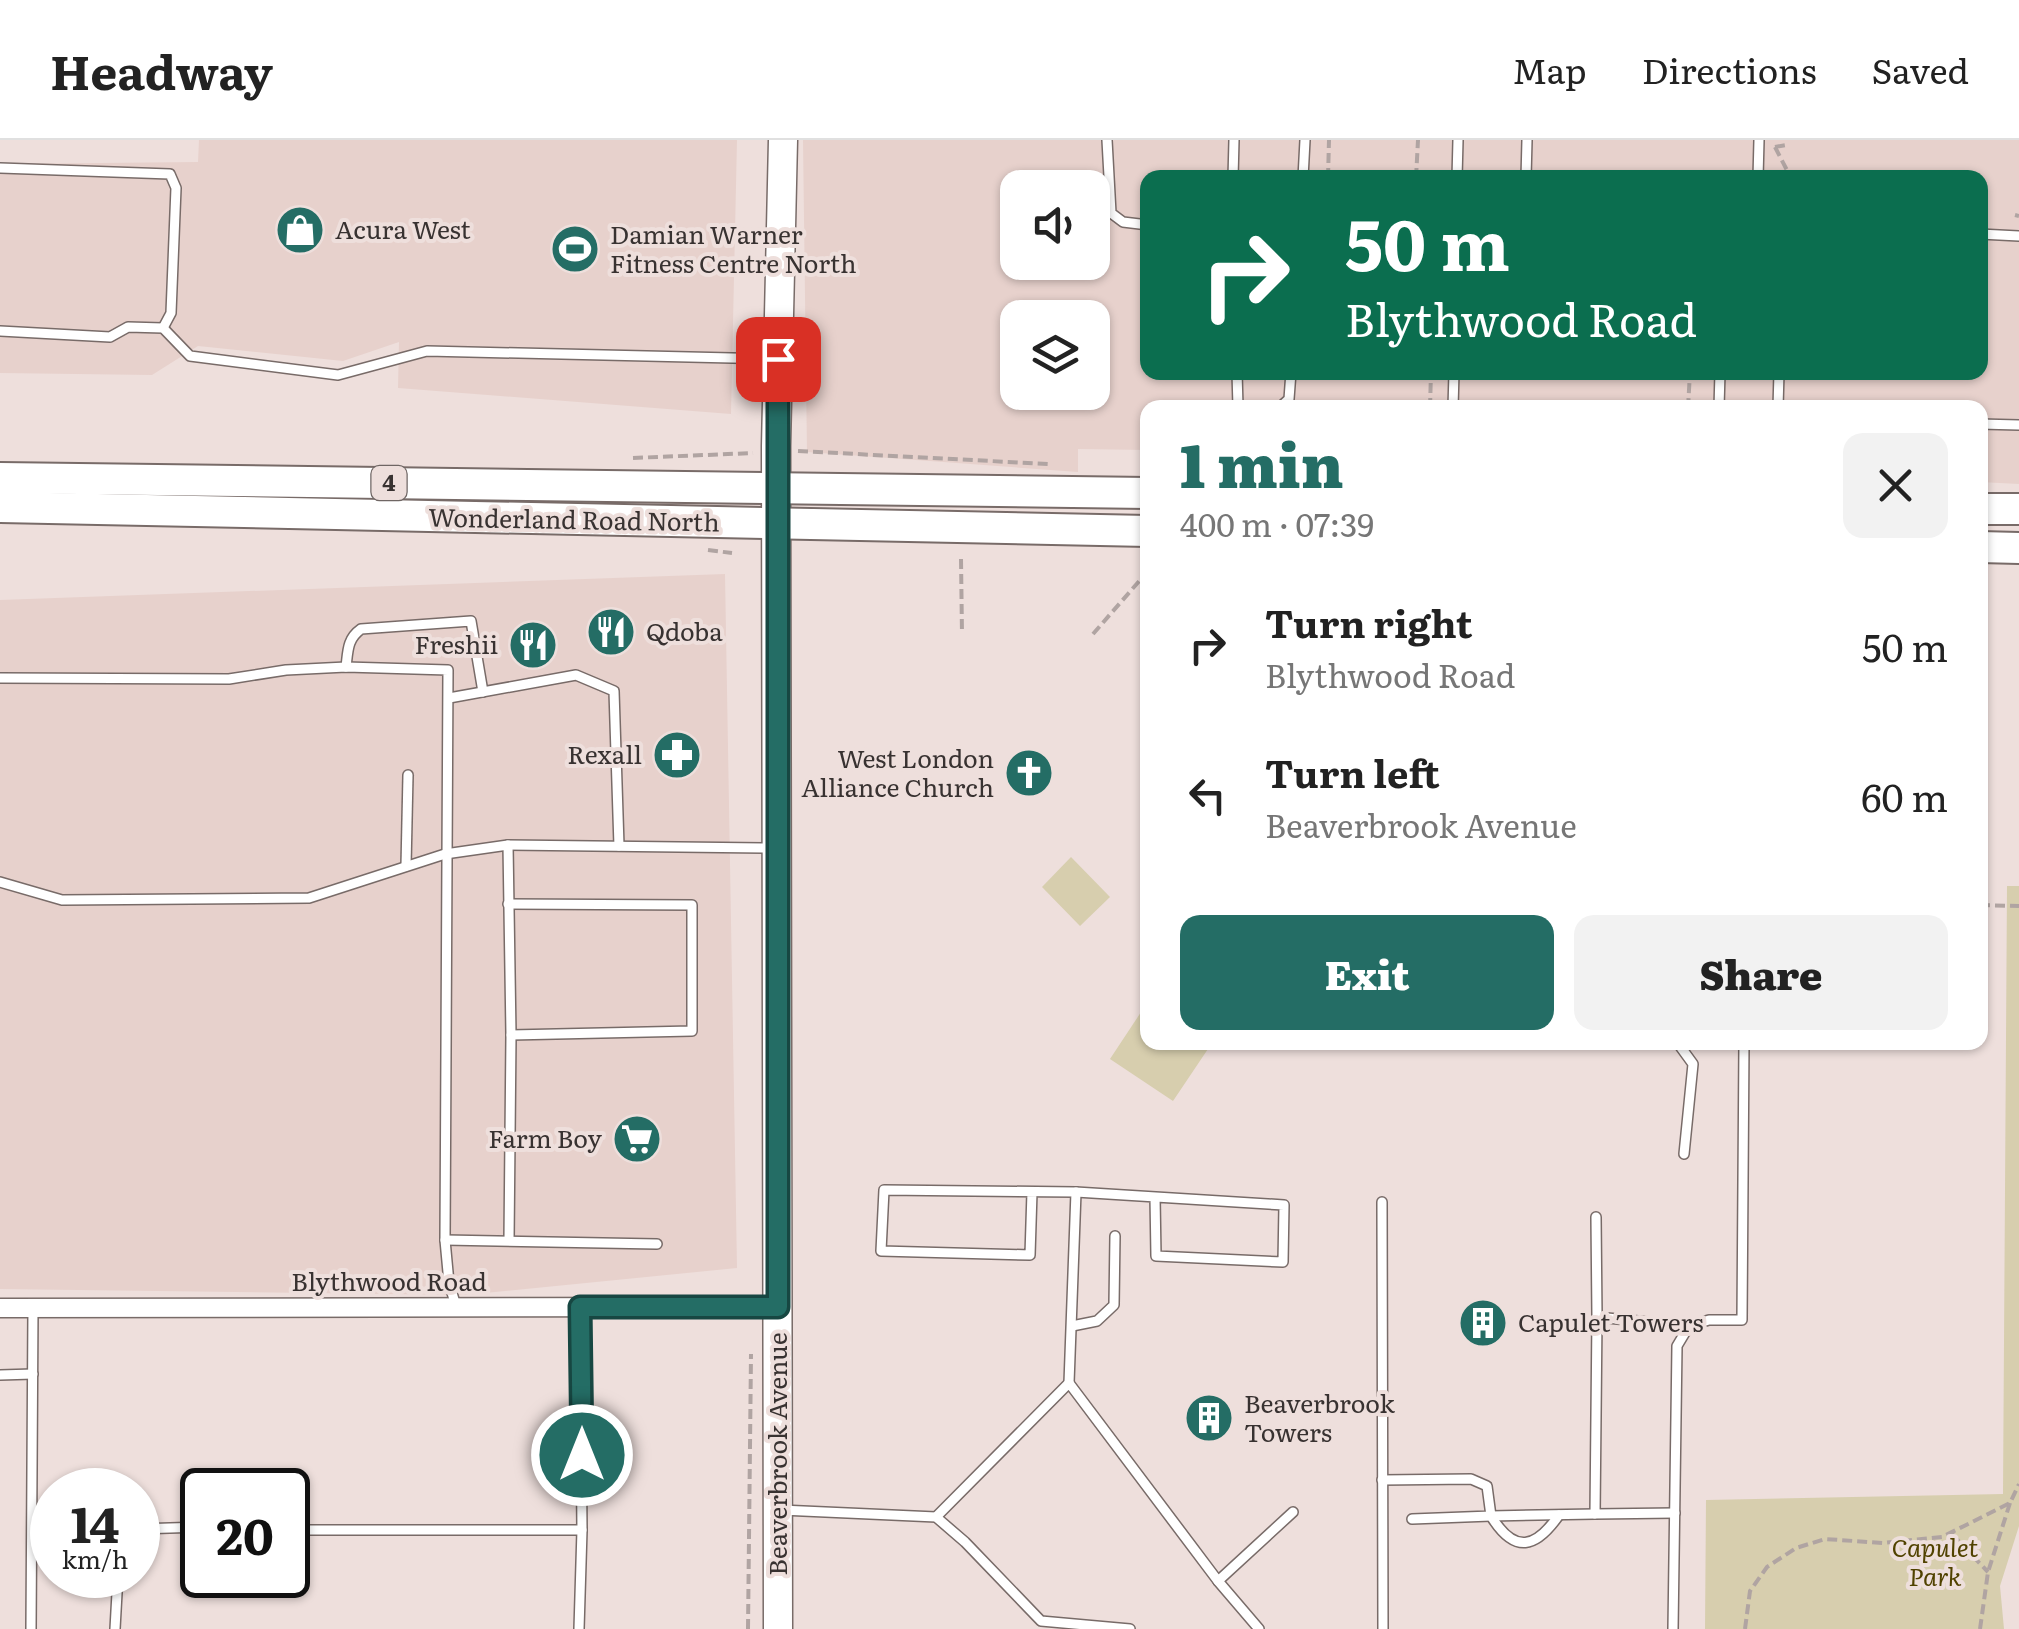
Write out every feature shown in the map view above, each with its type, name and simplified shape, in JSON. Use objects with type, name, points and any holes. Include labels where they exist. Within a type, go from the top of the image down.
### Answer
[{"type":"main road","name":"Wonderland Road North","points":[[0,478],[1140,493]]},
{"type":"main road","name":"Wonderland Road North","points":[[0,507],[1140,531]]},
{"type":"main road","points":[[1988,508],[2019,509]]},
{"type":"main road","points":[[1988,547],[2019,548]]},
{"type":"street","name":"Beaverbrook Avenue","points":[[778,1629],[776,524],[783,140]]},
{"type":"street","name":"Blythwood Road","points":[[0,1308],[778,1307]]},
{"type":"lane","points":[[1107,140],[1111,212],[1123,222],[1140,224]]},
{"type":"lane","points":[[1232,170],[1234,140]]},
{"type":"lane","points":[[1303,170],[1305,140]]},
{"type":"lane","points":[[1457,170],[1458,140]]},
{"type":"lane","points":[[1526,140],[1526,170]]},
{"type":"lane","points":[[1758,170],[1759,140]]},
{"type":"lane","points":[[0,168],[170,174],[176,188],[171,313],[162,328]]},
{"type":"lane","points":[[1988,234],[2019,236]]},
{"type":"lane","points":[[0,331],[110,337],[128,327],[162,328],[190,356],[338,375],[427,351],[778,359]]},
{"type":"lane","points":[[1988,424],[2019,425]]},
{"type":"lane","points":[[346,667],[352,636],[361,629],[471,621],[483,692]]},
{"type":"lane","points":[[0,678],[229,679],[286,670],[346,667],[448,670],[444,1240],[456,1306]]},
{"type":"lane","points":[[448,698],[576,675],[614,691],[619,846]]},
{"type":"lane","points":[[406,866],[408,776]]},
{"type":"lane","points":[[0,882],[62,900],[310,898],[446,854],[508,845],[776,848]]},
{"type":"lane","points":[[508,845],[509,1240]]},
{"type":"lane","points":[[508,904],[692,905],[692,1031],[511,1035]]},
{"type":"lane","points":[[1683,1050],[1693,1064],[1684,1154]]},
{"type":"lane","points":[[1597,1317],[1689,1326],[1709,1320],[1742,1320],[1744,1050]]},
{"type":"lane","points":[[1032,1192],[1030,1255],[880,1250],[884,1190],[1076,1192],[1284,1205],[1283,1262],[1156,1256],[1155,1197]]},
{"type":"lane","points":[[1076,1192],[1069,1383],[1258,1629]]},
{"type":"lane","points":[[1382,1202],[1383,1629]]},
{"type":"lane","points":[[1595,1514],[1596,1217]]},
{"type":"lane","points":[[1072,1326],[1098,1321],[1114,1304],[1115,1236]]},
{"type":"lane","points":[[444,1240],[657,1244]]},
{"type":"lane","points":[[578,1629],[582,1530],[580,1307]]},
{"type":"lane","points":[[31,1629],[34,1308]]},
{"type":"lane","points":[[1672,1629],[1678,1346],[1689,1326]]},
{"type":"lane","points":[[0,1374],[33,1374]]},
{"type":"lane","points":[[936,1518],[1069,1383]]},
{"type":"lane","points":[[1382,1480],[1472,1479],[1486,1486],[1491,1516],[1500,1532],[1516,1541],[1543,1538],[1559,1514]]},
{"type":"lane","points":[[778,1510],[936,1518],[966,1542],[1041,1620],[1130,1629]]},
{"type":"lane","points":[[1218,1581],[1293,1512]]},
{"type":"lane","points":[[1412,1519],[1675,1513]]},
{"type":"lane","points":[[310,1530],[582,1530]]},
{"type":"lane","points":[[115,1629],[117,1598]]},
{"type":"path","points":[[1328,170],[1329,140]]},
{"type":"path","points":[[1416,170],[1418,140]]},
{"type":"path","points":[[1786,145],[1775,148],[1787,169],[1794,163]]},
{"type":"path","points":[[961,559],[962,634]]},
{"type":"path","points":[[1092,634],[1140,580]]},
{"type":"path","points":[[1988,905],[2019,906]]},
{"type":"path","points":[[748,1629],[751,1346]]},
{"type":"path","points":[[1980,1629],[1988,1572],[2019,1484]]},
{"type":"path","points":[[1745,1629],[1750,1591],[1767,1567],[1796,1548],[1826,1539],[1883,1543],[1952,1534],[2010,1504]]},
{"type":"path","points":[[1952,1534],[1988,1572]]},
{"type":"shaded area","points":[[199,140],[737,140],[731,414],[398,388],[399,342],[343,361],[198,346],[152,375],[0,373],[0,164],[198,162]]},
{"type":"shaded area","points":[[803,140],[2019,140],[2019,484],[1988,482],[1988,400],[1140,400],[1140,450],[1078,449],[1078,472],[807,452]]},
{"type":"shaded area","points":[[725,574],[737,1268],[465,1295],[0,1289],[0,600]]},
{"type":"green space","points":[[1071,857],[1110,897],[1080,926],[1042,887]]},
{"type":"green space","name":"Capulet Park","points":[[2007,886],[2019,886],[2019,1526],[2000,1586],[2004,1629],[1705,1629],[1706,1500],[2003,1494]]},
{"type":"green space","points":[[1140,1014],[1140,1050],[1207,1050],[1173,1101],[1110,1059]]},
{"type":"place","name":"Acura West","points":[[300,230]]},
{"type":"place","name":"Damian Warner Fitness Centre North","points":[[575,249]]},
{"type":"place","name":"Qdoba","points":[[611,632]]},
{"type":"place","name":"Freshii","points":[[533,645]]},
{"type":"place","name":"Rexall","points":[[677,755]]},
{"type":"place","name":"West London Alliance Church","points":[[1029,773]]},
{"type":"place","name":"Farm Boy","points":[[637,1139]]},
{"type":"place","name":"Capulet Towers","points":[[1483,1323]]},
{"type":"place","name":"Beaverbrook Towers","points":[[1209,1418]]},
{"type":"route","points":[[582,1455],[580,1307],[778,1307],[778,359]]}]
